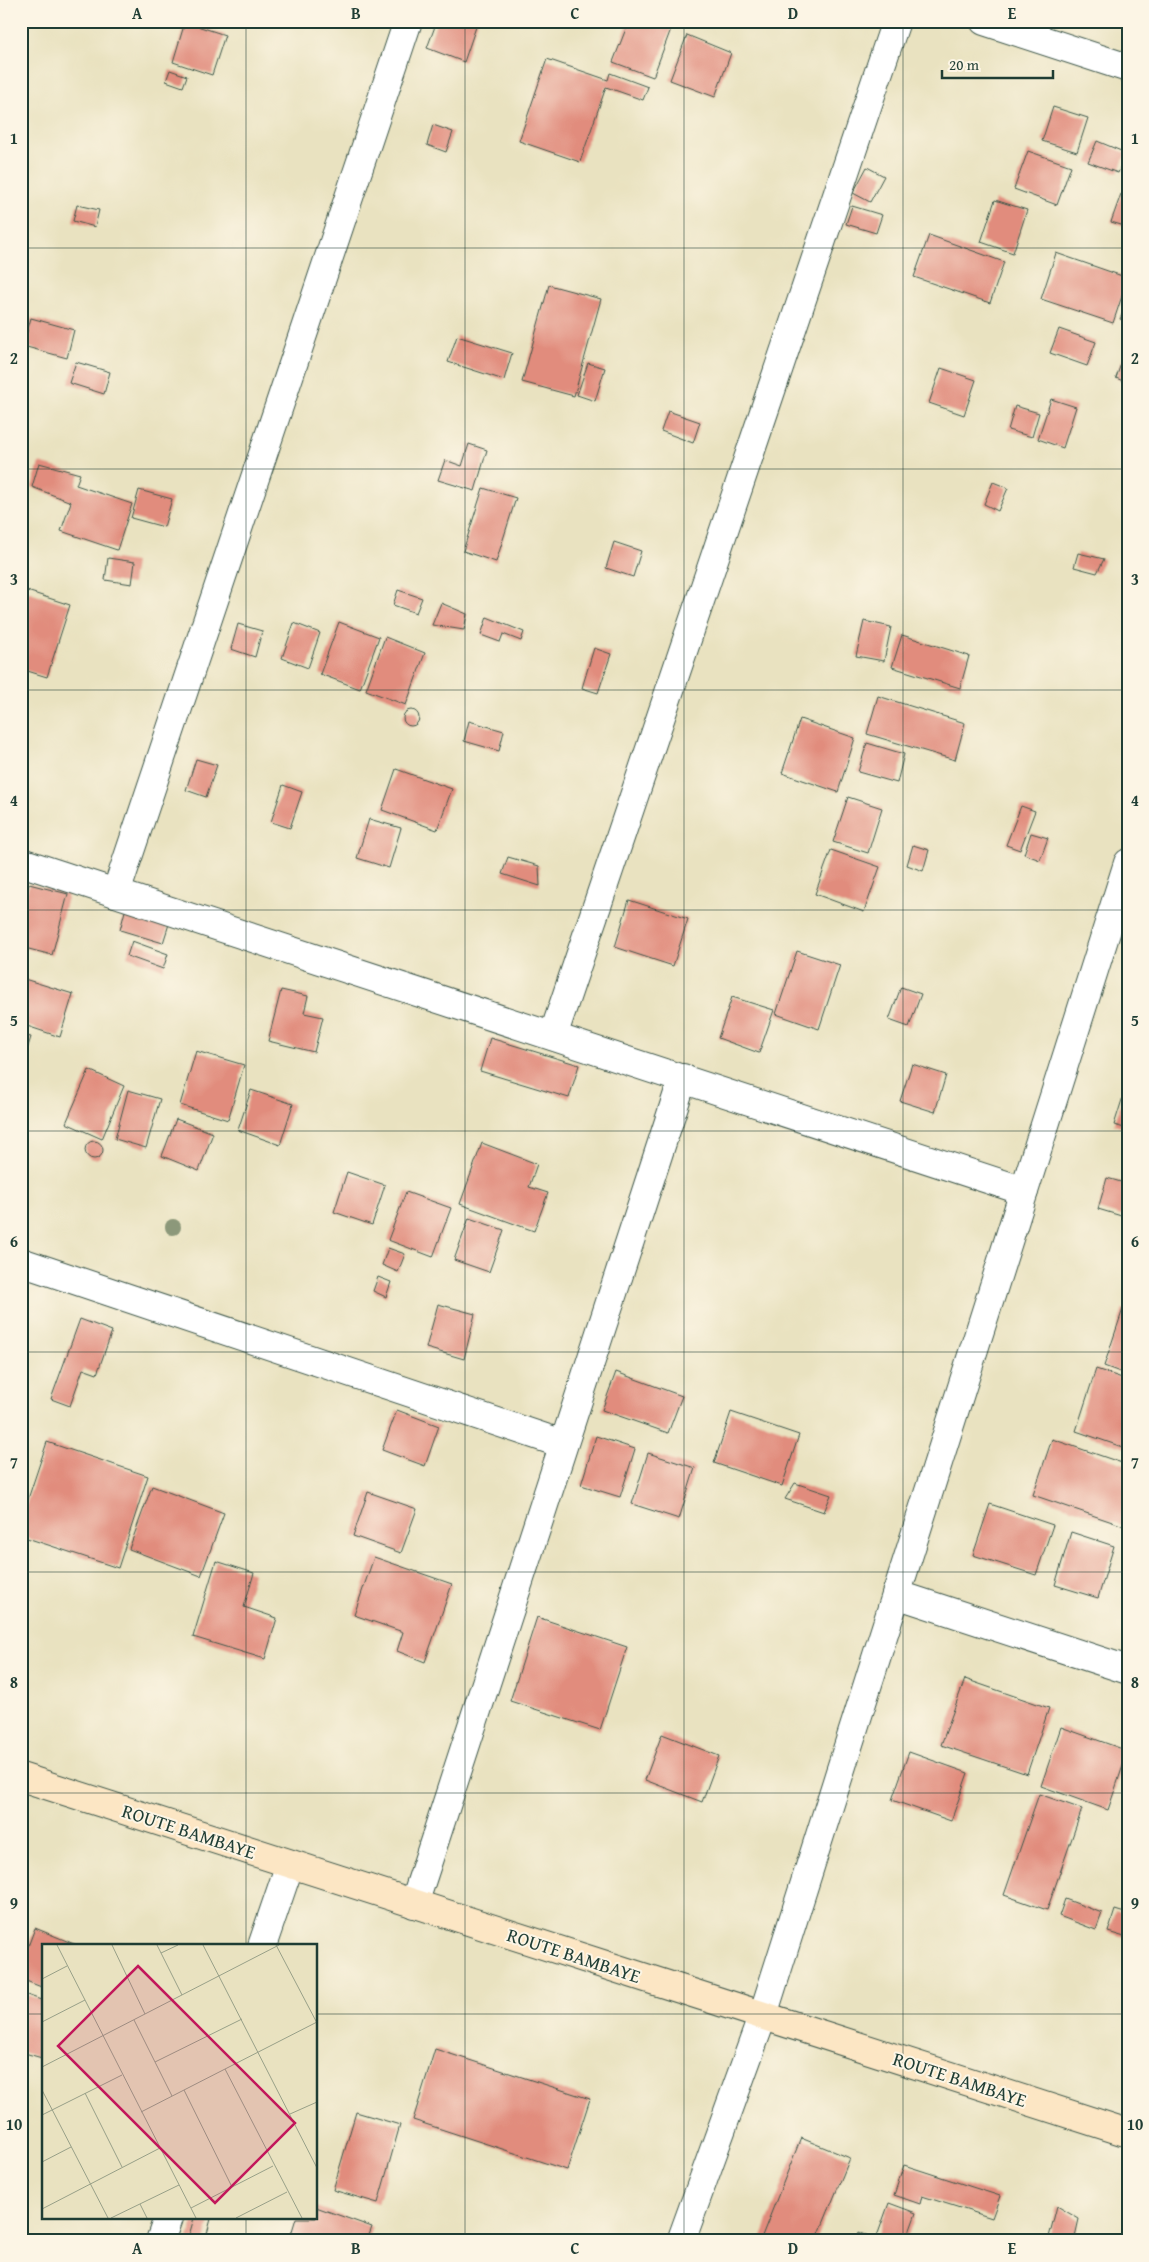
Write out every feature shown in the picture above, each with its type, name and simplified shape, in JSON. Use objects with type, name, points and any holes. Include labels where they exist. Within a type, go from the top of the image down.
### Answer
[{"type":"street","points":[[116,893],[408,21]]},
{"type":"street","points":[[553,1036],[896,21]]},
{"type":"street","points":[[984,21],[1128,68]]},
{"type":"street","points":[[21,862],[1024,1191]]},
{"type":"street","points":[[681,2241],[763,2015],[1128,863]]},
{"type":"street","points":[[414,1904],[683,1078]]},
{"type":"street","points":[[21,1262],[563,1444]]},
{"type":"street","points":[[896,1594],[1128,1670]]},
{"type":"street","name":"ROUTE BAMBAYE","points":[[21,1777],[1128,2133]]},
{"type":"street","points":[[263,1944],[290,1864]]},
{"type":"street","points":[[160,2241],[167,2220]]},
{"type":"building","points":[[437,21],[478,21],[464,62],[427,48]]},
{"type":"building","points":[[629,21],[653,21],[671,29],[653,77],[613,62]]},
{"type":"building","points":[[185,22],[225,35],[212,75],[173,62]]},
{"type":"building","points":[[687,35],[731,53],[715,97],[670,80]]},
{"type":"building","points":[[547,59],[608,80],[610,73],[648,87],[643,100],[606,87],[580,162],[519,141]]},
{"type":"building","points":[[170,70],[187,76],[183,87],[166,81]]},
{"type":"building","points":[[1053,107],[1088,118],[1077,152],[1042,141]]},
{"type":"building","points":[[433,125],[453,132],[446,152],[427,145]]},
{"type":"building","points":[[1097,141],[1126,153],[1118,173],[1088,162]]},
{"type":"building","points":[[1028,151],[1071,166],[1057,205],[1014,189]]},
{"type":"building","points":[[867,167],[884,176],[870,202],[853,193]]},
{"type":"building","points":[[1121,194],[1128,196],[1128,227],[1111,222]]},
{"type":"building","points":[[995,200],[1027,210],[1013,253],[981,242]]},
{"type":"building","points":[[77,205],[99,210],[95,227],[73,221]]},
{"type":"building","points":[[852,206],[882,215],[876,233],[846,224]]},
{"type":"building","points":[[929,235],[1004,262],[990,303],[914,277]]},
{"type":"building","points":[[1056,253],[1128,278],[1113,323],[1041,299]]},
{"type":"building","points":[[549,285],[601,299],[574,396],[522,382]]},
{"type":"building","points":[[1128,302],[1128,323],[1120,319]]},
{"type":"building","points":[[31,318],[74,330],[67,358],[23,346]]},
{"type":"building","points":[[1059,329],[1096,342],[1087,366],[1050,353]]},
{"type":"building","points":[[457,336],[512,353],[504,380],[448,362]]},
{"type":"building","points":[[1123,358],[1128,359],[1128,383],[1116,378]]},
{"type":"building","points":[[76,362],[110,372],[104,394],[69,383]]},
{"type":"building","points":[[588,363],[605,368],[595,401],[577,395]]},
{"type":"building","points":[[941,368],[976,380],[964,415],[929,403]]},
{"type":"building","points":[[1051,399],[1076,407],[1063,448],[1038,439]]},
{"type":"building","points":[[1015,406],[1039,413],[1032,437],[1008,430]]},
{"type":"building","points":[[668,411],[700,422],[693,443],[661,431]]},
{"type":"building","points":[[469,444],[487,450],[475,491],[438,480],[445,460],[462,466]]},
{"type":"building","points":[[39,463],[80,474],[76,485],[132,504],[117,550],[61,531],[71,502],[32,487]]},
{"type":"building","points":[[993,482],[1008,488],[998,511],[984,504]]},
{"type":"building","points":[[483,488],[516,498],[496,562],[463,551]]},
{"type":"building","points":[[139,490],[172,499],[164,527],[131,518]]},
{"type":"building","points":[[614,542],[641,551],[633,577],[606,568]]},
{"type":"building","points":[[1078,553],[1104,559],[1097,573],[1074,567]]},
{"type":"building","points":[[108,558],[135,562],[132,584],[105,580]]},
{"type":"building","points":[[21,589],[70,605],[47,677],[21,669]]},
{"type":"building","points":[[398,590],[422,598],[416,613],[393,605]]},
{"type":"building","points":[[441,603],[467,614],[464,630],[432,625]]},
{"type":"building","points":[[487,617],[524,632],[521,641],[503,634],[500,642],[481,635]]},
{"type":"building","points":[[864,621],[891,627],[884,661],[856,656]]},
{"type":"building","points":[[339,622],[379,637],[360,689],[320,674]]},
{"type":"building","points":[[294,623],[320,633],[308,668],[282,658]]},
{"type":"building","points":[[238,624],[262,631],[255,657],[231,649]]},
{"type":"building","points":[[902,635],[969,656],[960,688],[892,667]]},
{"type":"building","points":[[385,637],[425,653],[406,705],[366,690]]},
{"type":"building","points":[[594,648],[611,654],[598,693],[582,688]]},
{"type":"building","points":[[878,696],[965,723],[955,760],[867,734]]},
{"type":"building","points":[[408,710],[414,710],[419,715],[417,724],[408,726],[403,721],[403,715]]},
{"type":"building","points":[[800,719],[855,738],[838,792],[782,773]]},
{"type":"building","points":[[469,721],[504,731],[499,751],[464,741]]},
{"type":"building","points":[[867,743],[904,754],[897,783],[858,772]]},
{"type":"building","points":[[196,759],[217,765],[206,797],[186,790]]},
{"type":"building","points":[[396,769],[452,789],[437,830],[382,810]]},
{"type":"building","points":[[283,785],[302,792],[290,828],[271,822]]},
{"type":"building","points":[[848,797],[882,808],[868,853],[833,842]]},
{"type":"building","points":[[1021,806],[1035,811],[1020,850],[1006,845]]},
{"type":"building","points":[[369,819],[401,828],[389,868],[357,858]]},
{"type":"building","points":[[1031,833],[1048,838],[1040,860],[1024,854]]},
{"type":"building","points":[[913,845],[929,850],[923,871],[907,865]]},
{"type":"building","points":[[831,850],[880,867],[864,912],[815,894]]},
{"type":"building","points":[[508,857],[539,866],[540,886],[502,874]]},
{"type":"building","points":[[29,884],[68,894],[52,955],[21,947],[21,912]]},
{"type":"building","points":[[629,900],[688,919],[673,966],[615,947]]},
{"type":"building","points":[[125,911],[169,924],[163,943],[120,930]]},
{"type":"building","points":[[132,941],[168,954],[163,969],[127,956]]},
{"type":"building","points":[[797,951],[840,965],[819,1029],[776,1014]]},
{"type":"building","points":[[21,978],[73,994],[60,1037],[21,1024]]},
{"type":"building","points":[[901,987],[921,994],[909,1027],[889,1020]]},
{"type":"building","points":[[281,990],[308,996],[304,1013],[323,1017],[314,1052],[268,1041]]},
{"type":"building","points":[[732,997],[774,1010],[759,1053],[718,1038]]},
{"type":"building","points":[[21,1035],[31,1037],[22,1066],[21,1066]]},
{"type":"building","points":[[490,1038],[579,1065],[569,1098],[480,1071]]},
{"type":"building","points":[[196,1051],[244,1065],[228,1120],[180,1105]]},
{"type":"building","points":[[912,1064],[946,1075],[935,1112],[900,1101]]},
{"type":"building","points":[[89,1070],[124,1086],[102,1139],[66,1123]]},
{"type":"building","points":[[1128,1081],[1128,1129],[1114,1125]]},
{"type":"building","points":[[128,1090],[160,1099],[146,1148],[115,1139]]},
{"type":"building","points":[[251,1090],[293,1104],[280,1145],[238,1130]]},
{"type":"building","points":[[176,1119],[213,1133],[199,1171],[162,1156]]},
{"type":"building","points":[[94,1141],[100,1144],[103,1150],[100,1156],[94,1159],[88,1156],[85,1150],[88,1144]]},
{"type":"building","points":[[482,1143],[537,1164],[529,1187],[548,1193],[534,1231],[460,1204]]},
{"type":"building","points":[[347,1172],[385,1185],[372,1225],[334,1212]]},
{"type":"building","points":[[1107,1178],[1128,1184],[1128,1218],[1098,1209]]},
{"type":"building","points":[[406,1192],[451,1208],[433,1257],[388,1240]]},
{"type":"building","points":[[469,1218],[504,1230],[489,1272],[454,1260]]},
{"type":"building","points":[[388,1248],[405,1254],[398,1272],[382,1265]]},
{"type":"building","points":[[378,1277],[391,1282],[386,1297],[373,1291]]},
{"type":"building","points":[[438,1304],[475,1314],[464,1359],[426,1348]]},
{"type":"building","points":[[1123,1309],[1128,1311],[1128,1375],[1104,1366]]},
{"type":"building","points":[[80,1319],[112,1331],[97,1374],[83,1369],[70,1406],[51,1399]]},
{"type":"building","points":[[1096,1369],[1128,1380],[1128,1449],[1076,1431]]},
{"type":"building","points":[[616,1372],[682,1396],[668,1433],[602,1410]]},
{"type":"building","points":[[397,1410],[439,1426],[425,1466],[382,1450]]},
{"type":"building","points":[[731,1412],[799,1435],[782,1486],[714,1463]]},
{"type":"building","points":[[596,1436],[635,1449],[620,1497],[581,1485]]},
{"type":"building","points":[[1052,1439],[1128,1465],[1127,1527],[1033,1495]]},
{"type":"building","points":[[47,1442],[148,1476],[118,1568],[21,1536],[21,1520]]},
{"type":"building","points":[[648,1453],[695,1468],[679,1519],[632,1504]]},
{"type":"building","points":[[795,1483],[831,1495],[824,1512],[785,1499]]},
{"type":"building","points":[[152,1486],[224,1513],[201,1576],[129,1549]]},
{"type":"building","points":[[368,1492],[417,1509],[401,1553],[353,1536]]},
{"type":"building","points":[[990,1504],[1053,1525],[1036,1575],[973,1555]]},
{"type":"building","points":[[1071,1532],[1114,1546],[1098,1598],[1055,1585]]},
{"type":"building","points":[[374,1557],[452,1584],[425,1662],[397,1651],[403,1632],[354,1615]]},
{"type":"building","points":[[216,1561],[254,1573],[244,1607],[277,1618],[265,1659],[193,1637]]},
{"type":"building","points":[[537,1617],[627,1647],[600,1730],[510,1701]]},
{"type":"building","points":[[965,1679],[1049,1708],[1027,1774],[941,1745]]},
{"type":"building","points":[[1061,1727],[1128,1751],[1108,1810],[1041,1786]]},
{"type":"building","points":[[662,1734],[719,1756],[702,1802],[645,1780]]},
{"type":"building","points":[[909,1752],[968,1773],[951,1821],[892,1800]]},
{"type":"building","points":[[1039,1794],[1082,1809],[1047,1910],[1004,1895]]},
{"type":"building","points":[[1065,1899],[1102,1913],[1096,1930],[1059,1916]]},
{"type":"building","points":[[1115,1910],[1128,1914],[1128,1938],[1108,1932]]},
{"type":"building","points":[[35,1928],[74,1944],[42,1944],[42,1987],[21,1979],[21,1965]]},
{"type":"building","points":[[21,1993],[42,2000],[42,2058],[21,2052]]},
{"type":"building","points":[[435,2049],[590,2099],[567,2170],[413,2120]]},
{"type":"building","points":[[356,2112],[400,2125],[378,2203],[333,2190]]},
{"type":"building","points":[[801,2138],[850,2158],[816,2241],[760,2241]]},
{"type":"building","points":[[904,2165],[1000,2196],[992,2218],[922,2196],[920,2204],[894,2195]]},
{"type":"building","points":[[889,2203],[916,2213],[906,2241],[856,2241],[859,2232],[876,2239]]},
{"type":"building","points":[[1057,2206],[1079,2219],[1074,2241],[1048,2241]]},
{"type":"building","points":[[318,2208],[372,2227],[367,2241],[289,2241],[295,2220],[318,2220]]},
{"type":"building","points":[[193,2220],[211,2220],[205,2241],[188,2239]]}]
